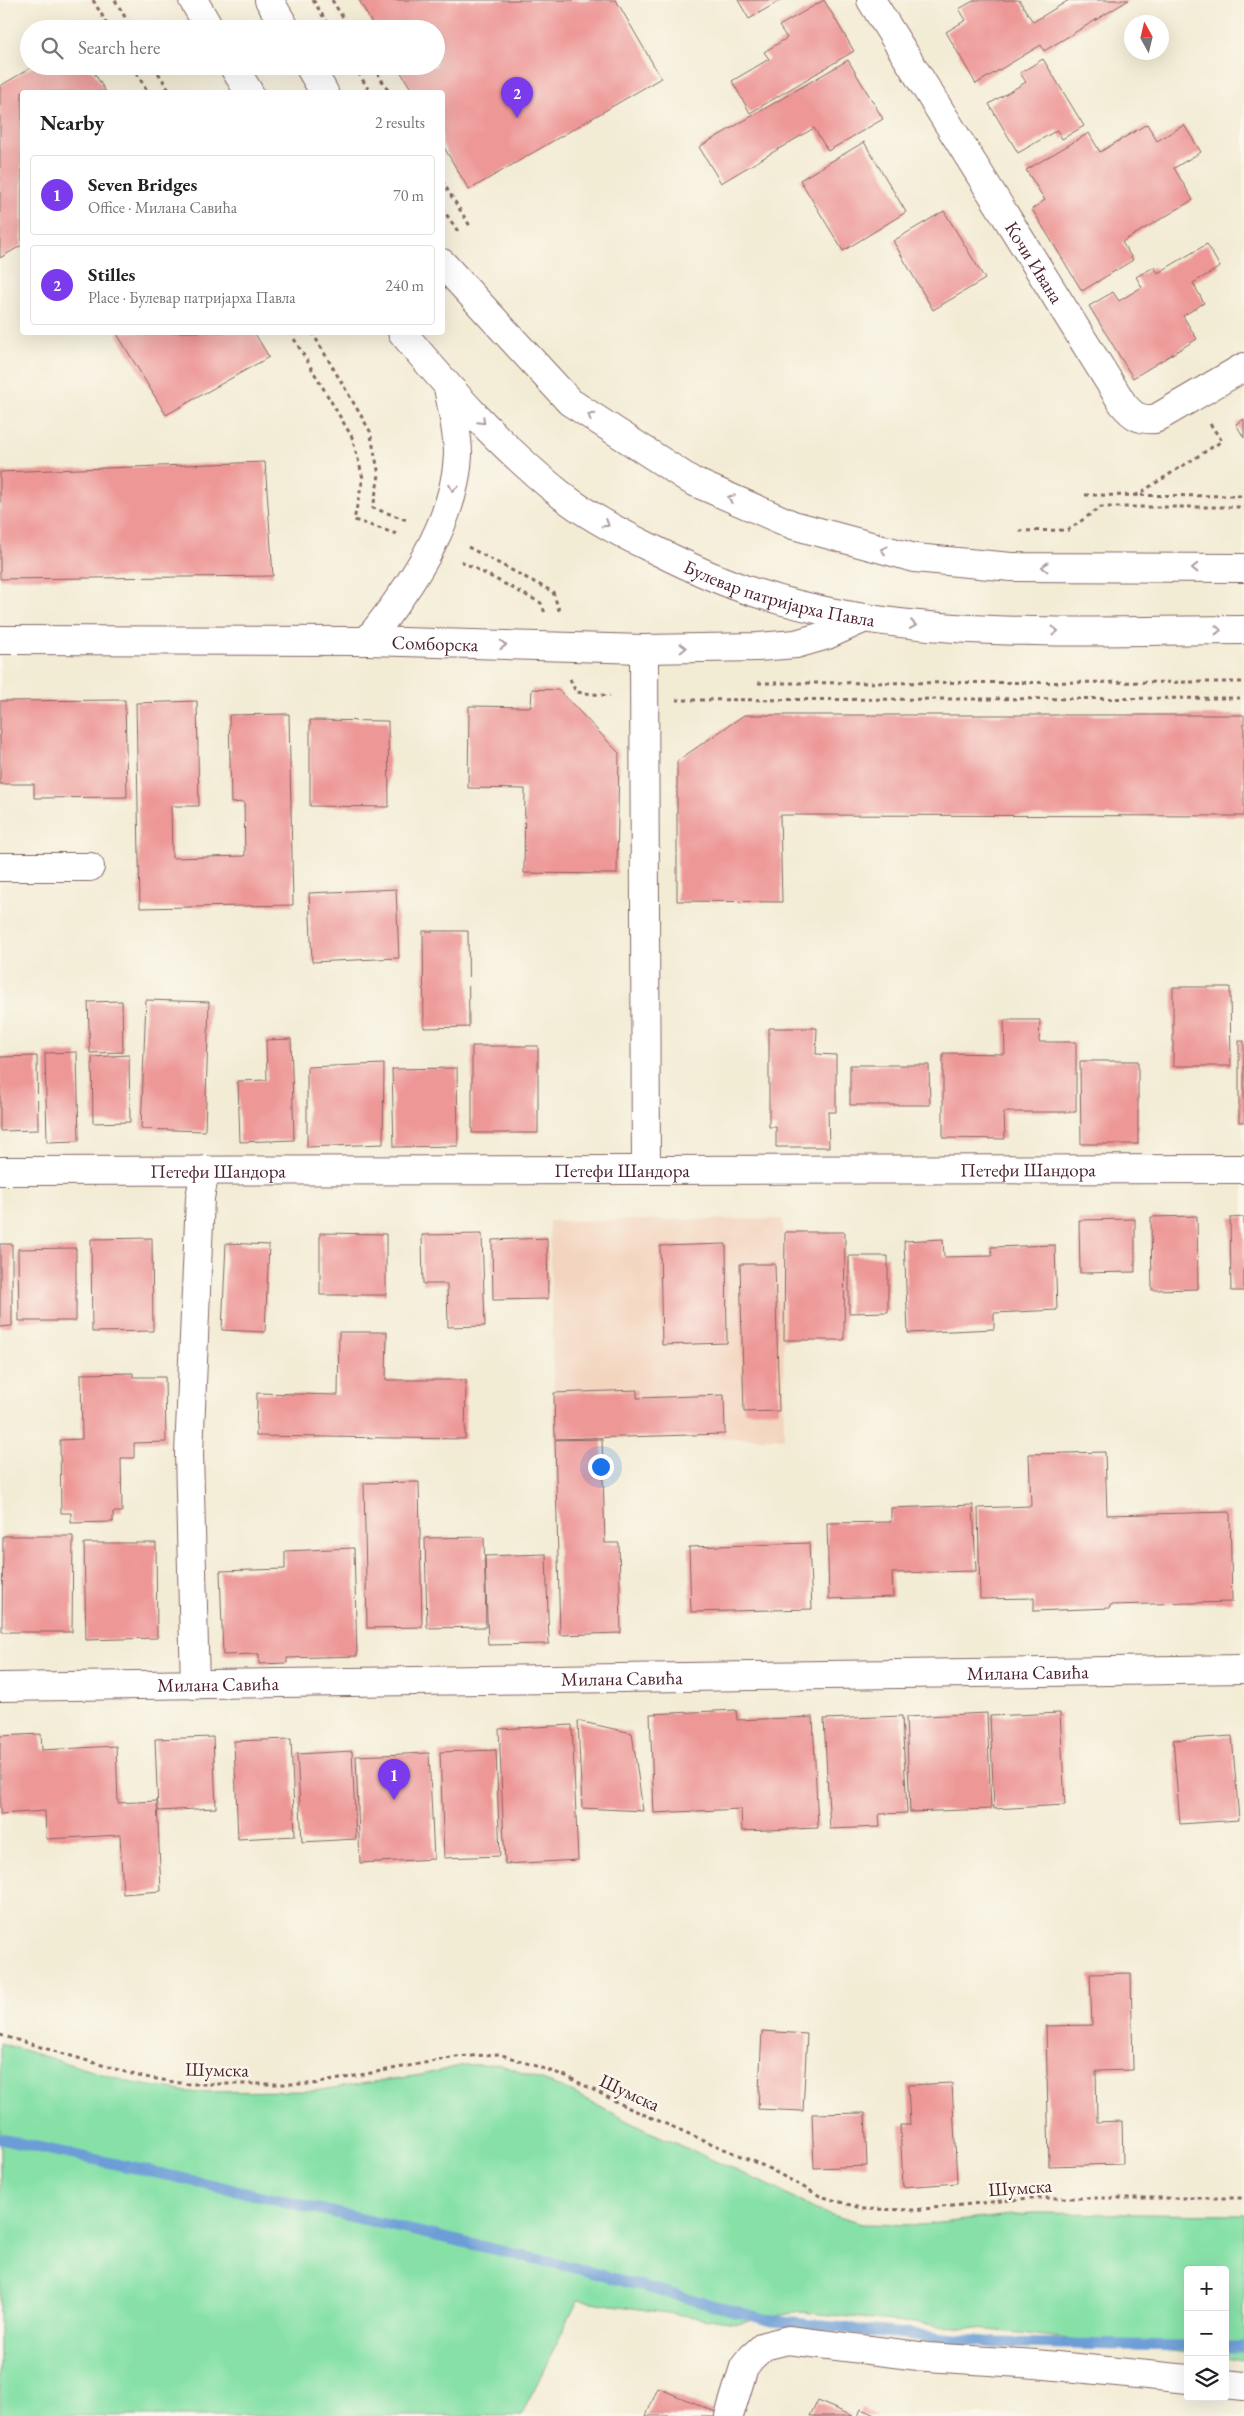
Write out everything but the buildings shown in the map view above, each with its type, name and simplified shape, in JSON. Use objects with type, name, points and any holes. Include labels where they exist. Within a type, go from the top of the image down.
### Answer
[{"type":"street","points":[[193,0],[205,20]]},
{"type":"street","points":[[269,0],[281,20]]},
{"type":"street","name":"Кочи Ивана","points":[[871,0],[1123,404],[1133,416],[1143,420],[1155,419],[1244,367]]},
{"type":"street","points":[[239,75],[248,90]]},
{"type":"street","points":[[314,75],[323,90]]},
{"type":"street","points":[[445,266],[570,402],[692,481],[793,525],[915,558],[1011,567],[1244,568]]},
{"type":"street","name":"Булевар патријарха Павла","points":[[404,335],[448,388],[524,464],[562,496],[625,535],[695,570],[752,592],[810,608],[918,626],[1007,631],[1244,630]]},
{"type":"street","points":[[367,640],[386,618],[432,546],[448,512],[458,455],[448,388]]},
{"type":"street","name":"Сомборска","points":[[0,640],[367,640],[644,649],[796,644],[827,635],[865,618]]},
{"type":"street","points":[[644,649],[646,1170]]},
{"type":"street","points":[[0,868],[90,867]]},
{"type":"street","name":"Петефи Шандора","points":[[0,1170],[1244,1170]]},
{"type":"street","points":[[195,1685],[189,1453],[200,1198],[205,1170]]},
{"type":"street","name":"Милана Савића","points":[[0,1687],[1244,1669]]},
{"type":"street","points":[[729,2416],[744,2367],[764,2346],[788,2340],[927,2357],[1036,2364],[1184,2379]]},
{"type":"street","points":[[1229,2384],[1244,2386]]},
{"type":"path","points":[[93,0],[105,20]]},
{"type":"path","points":[[115,0],[127,20]]},
{"type":"path","points":[[313,0],[325,20]]},
{"type":"path","points":[[332,0],[344,20]]},
{"type":"path","points":[[138,75],[147,90]]},
{"type":"path","points":[[160,75],[169,90]]},
{"type":"path","points":[[360,75],[369,90]]},
{"type":"path","points":[[379,75],[388,90]]},
{"type":"path","points":[[445,186],[470,226]]},
{"type":"path","points":[[445,212],[462,237]]},
{"type":"path","points":[[1134,497],[1222,441],[1191,398]]},
{"type":"path","points":[[1085,496],[1244,496]]},
{"type":"path","points":[[1010,531],[1068,530],[1101,507],[1244,507]]},
{"type":"path","points":[[754,683],[1244,682]]},
{"type":"path","points":[[576,692],[644,700],[1244,698]]},
{"type":"path","name":"Шумска","points":[[0,2035],[139,2076],[186,2084],[313,2084],[456,2057],[499,2054],[566,2076],[629,2108],[766,2167],[820,2196],[864,2209],[913,2210],[1030,2198],[1244,2198]]},
{"type":"shaded area","points":[[783,1219],[784,1438],[555,1439],[549,1221]]},
{"type":"green space","points":[[0,2043],[132,2083],[187,2092],[314,2091],[421,2075],[464,2065],[498,2064],[564,2088],[639,2127],[775,2188],[816,2210],[862,2224],[921,2225],[1031,2213],[1244,2215],[1244,2360],[1229,2358],[1229,2266],[1184,2266],[1184,2353],[1020,2333],[800,2312],[736,2323],[578,2300],[521,2416],[0,2416]]},
{"type":"waterway","points":[[0,2139],[222,2187],[571,2267],[772,2321],[996,2343],[1184,2346]]},
{"type":"waterway","points":[[1229,2347],[1244,2347]]},
{"type":"place","name":"Stilles","points":[[517,118]]},
{"type":"place","name":"Seven Bridges","points":[[394,1800]]}]
